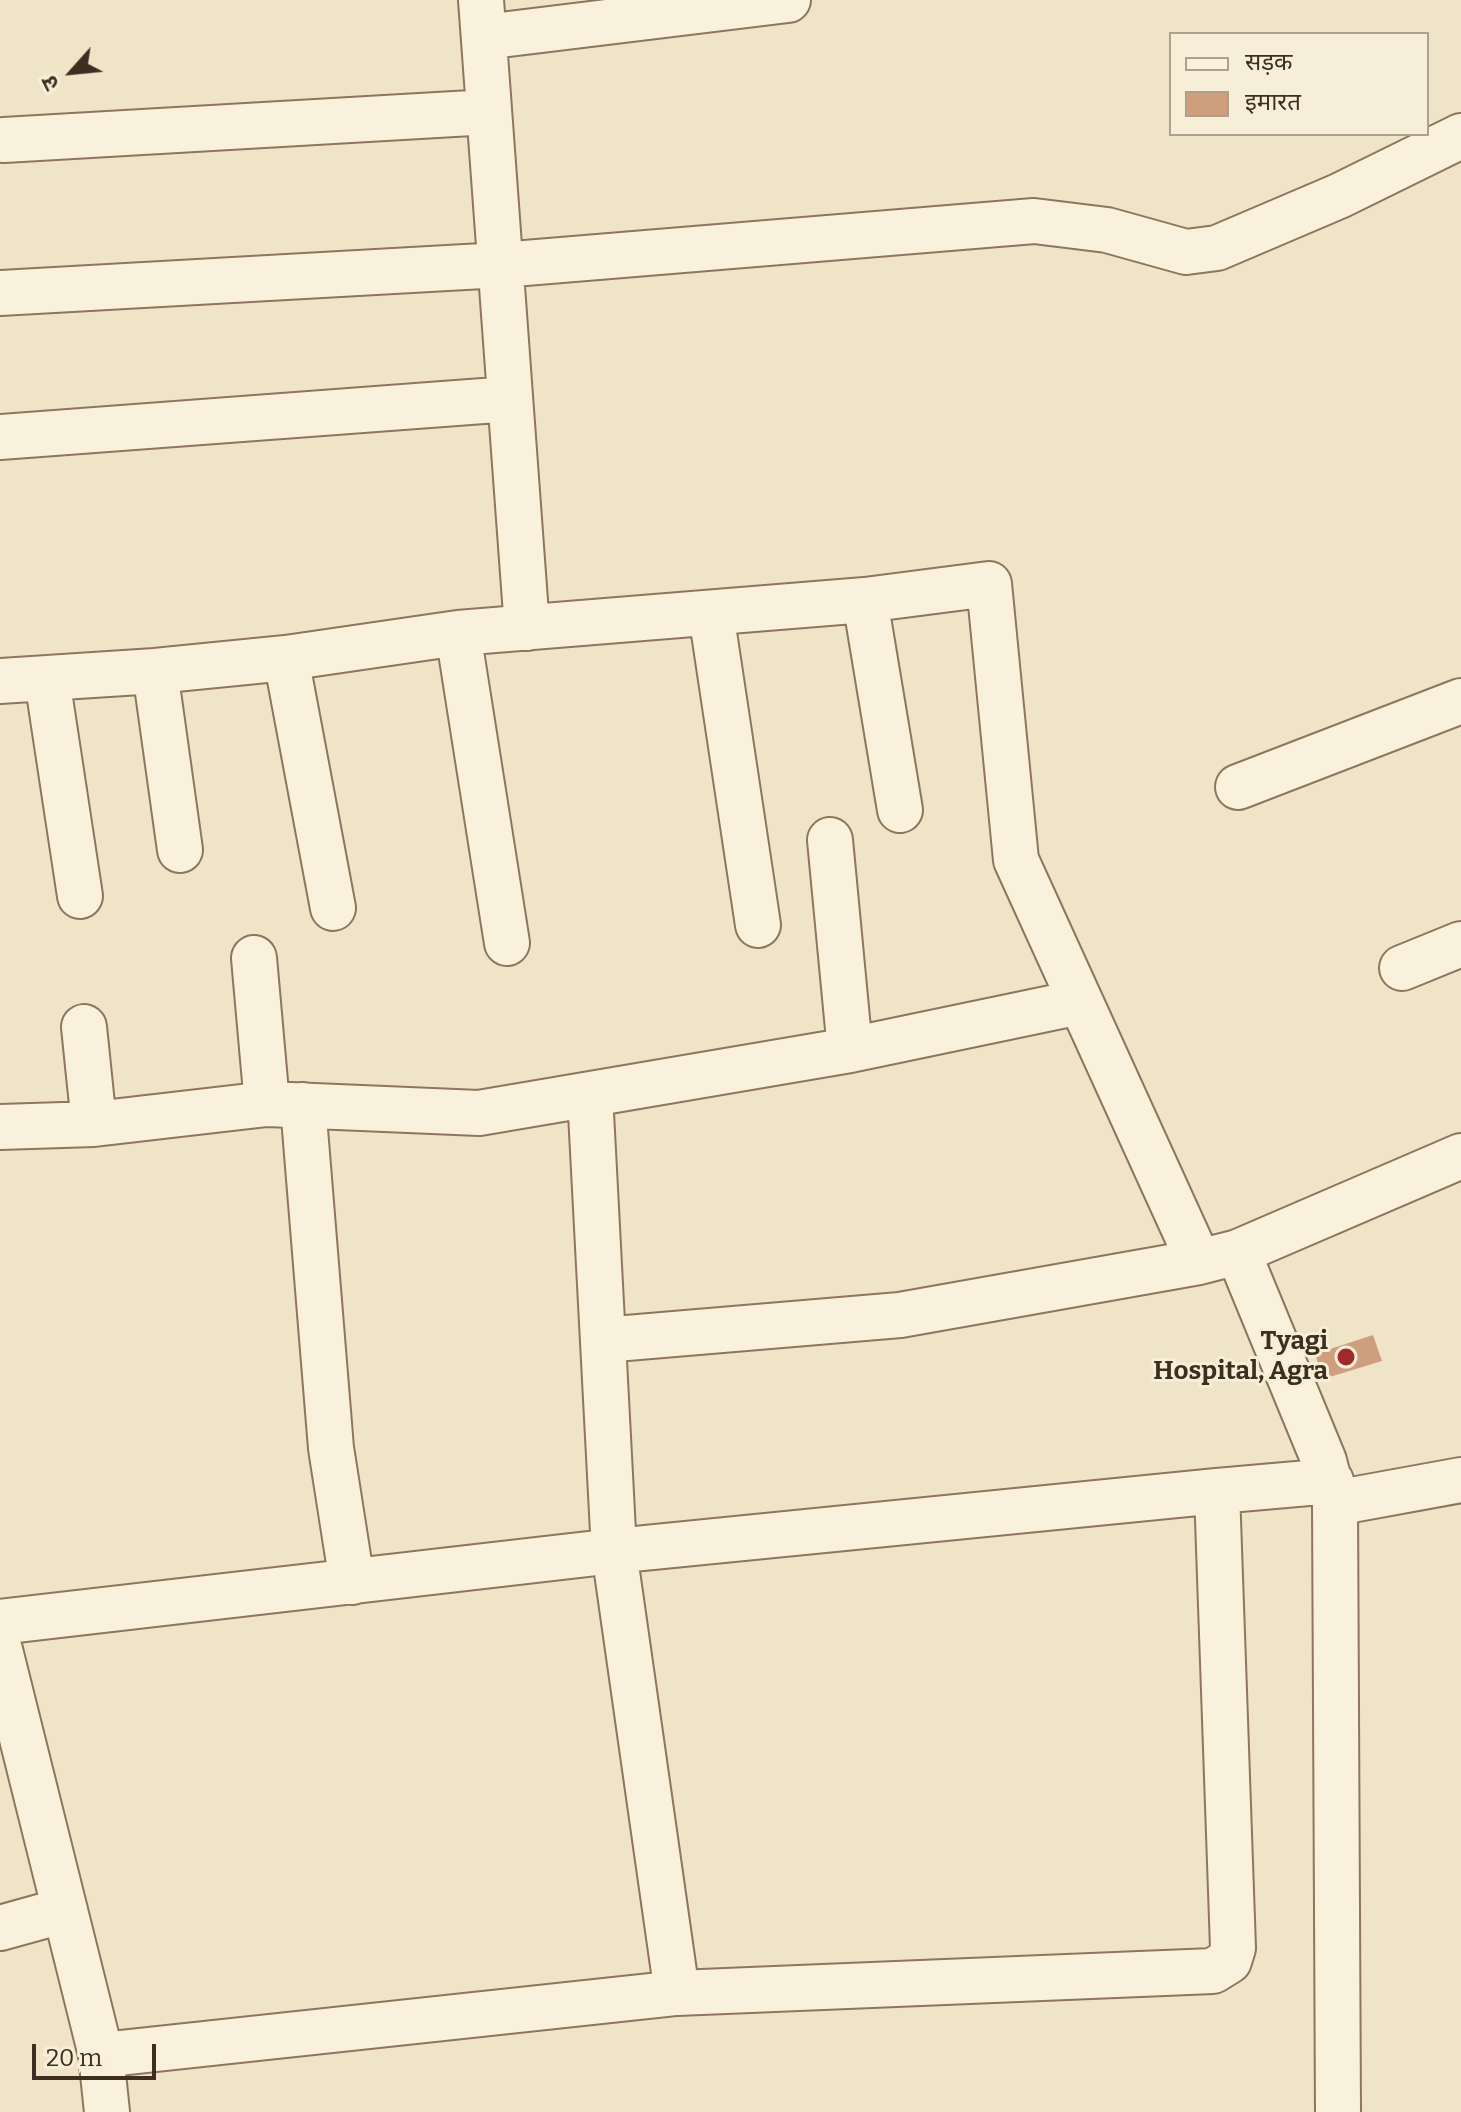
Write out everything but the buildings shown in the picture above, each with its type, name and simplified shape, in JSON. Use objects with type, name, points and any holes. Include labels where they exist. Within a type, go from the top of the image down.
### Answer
[{"type":"street","points":[[527,628],[482,19],[788,0]]},
{"type":"street","points":[[4,140],[489,112]]},
{"type":"street","points":[[0,293],[501,265],[1034,221],[1107,230],[1186,252],[1217,248],[1339,196],[1461,136]]},
{"type":"street","points":[[0,437],[510,399]]},
{"type":"street","points":[[0,681],[155,671],[286,658],[458,633],[865,600],[989,584],[1016,860],[1080,1002],[1219,1257],[1333,1492],[1338,2112]]},
{"type":"street","points":[[865,600],[900,810]]},
{"type":"street","points":[[711,613],[758,925]]},
{"type":"street","points":[[458,633],[507,943]]},
{"type":"street","points":[[286,658],[333,908]]},
{"type":"street","points":[[155,671],[180,850]]},
{"type":"street","points":[[47,679],[80,896]]},
{"type":"street","points":[[1238,787],[1461,701]]},
{"type":"street","points":[[830,840],[850,1050]]},
{"type":"street","points":[[1402,968],[1461,944]]},
{"type":"street","points":[[254,958],[285,1104],[352,1582]]},
{"type":"street","points":[[0,1127],[94,1124],[285,1104],[479,1113],[850,1050],[1080,1002]]},
{"type":"street","points":[[84,1027],[94,1124]]},
{"type":"street","points":[[590,1094],[614,1551],[677,1993]]},
{"type":"street","points":[[603,1340],[900,1315],[1219,1257],[1461,1156]]},
{"type":"street","points":[[0,1622],[614,1551],[1217,1491],[1333,1492],[1461,1480]]},
{"type":"street","points":[[101,2055],[677,1993],[1213,1971],[1229,1961],[1233,1948],[1217,1491]]},
{"type":"street","points":[[0,1650],[101,2055],[107,2112]]},
{"type":"street","points":[[0,1928],[65,1910]]},
{"type":"place","name":"Tyagi Hospital, Agra","points":[[1346,1357]]}]
